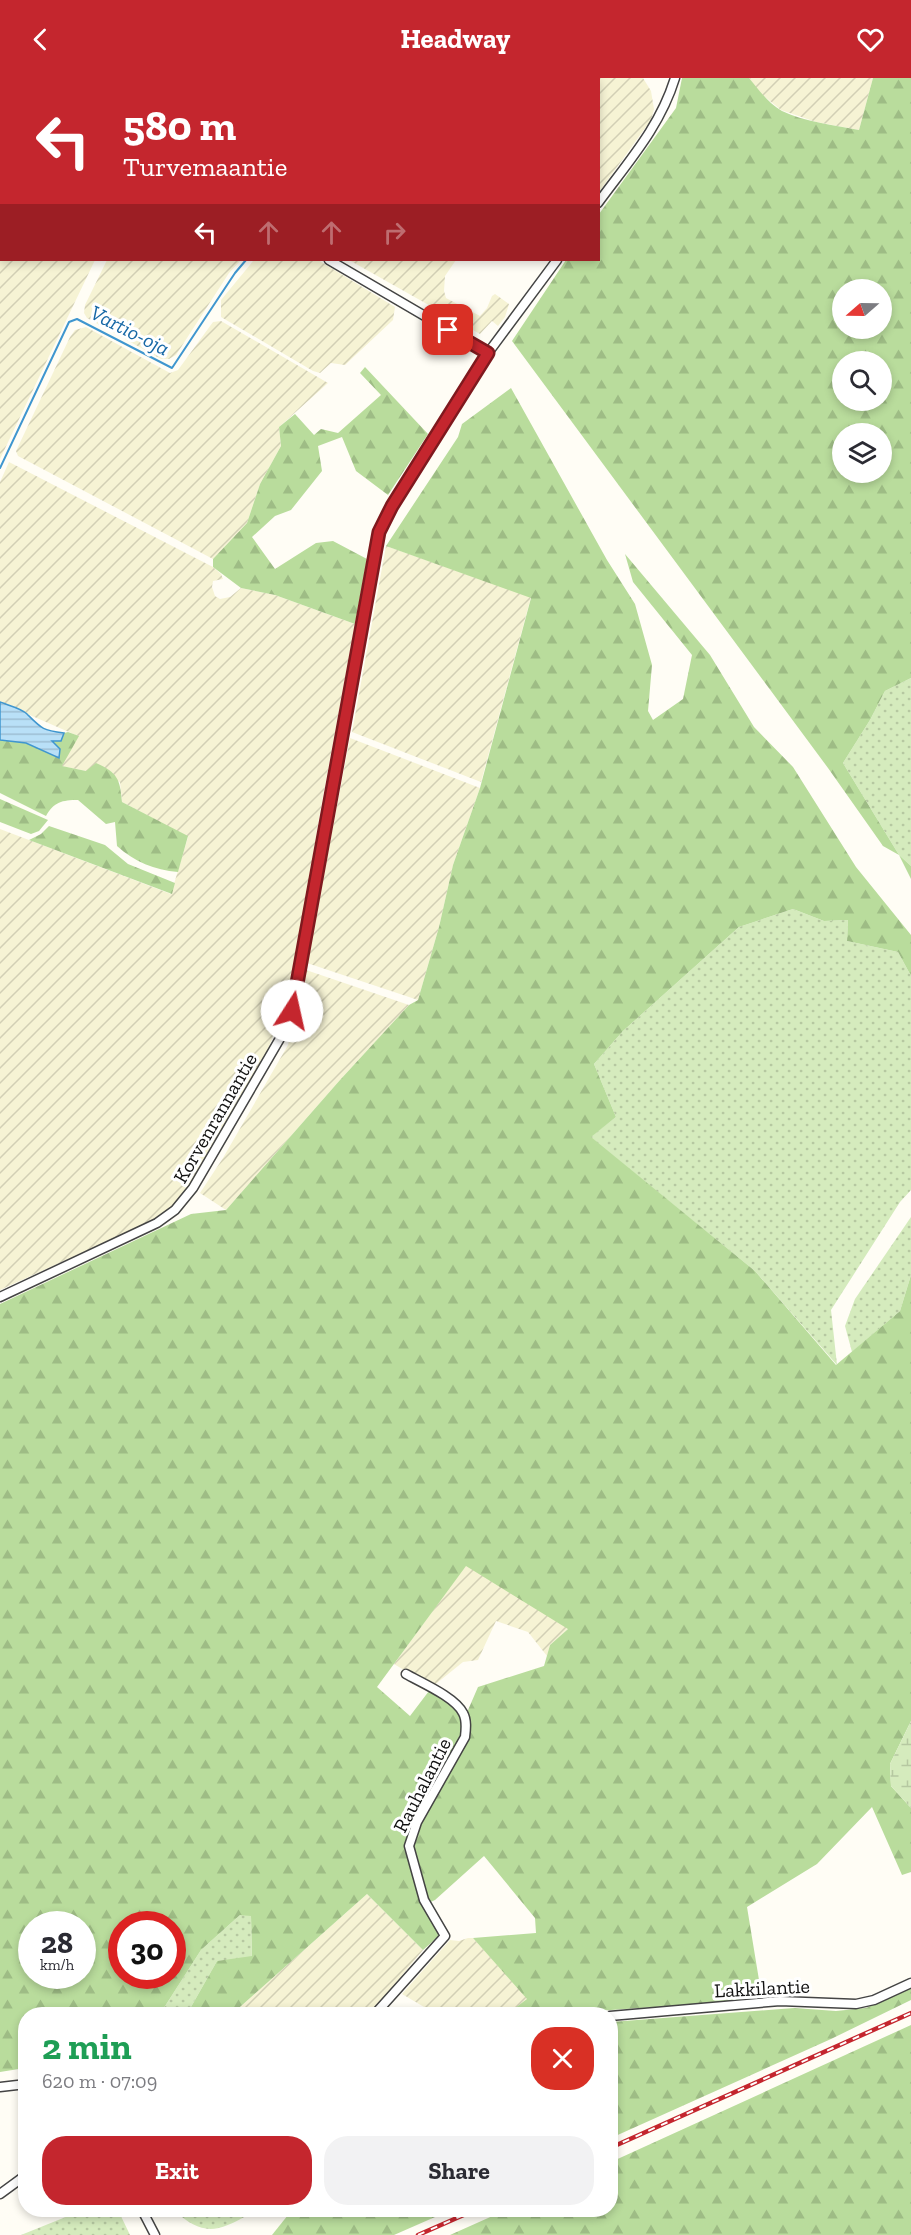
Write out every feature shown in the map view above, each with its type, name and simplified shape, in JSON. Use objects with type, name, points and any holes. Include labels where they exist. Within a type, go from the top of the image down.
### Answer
[{"type":"street","points":[[600,200],[658,121],[675,78]]},
{"type":"street","points":[[331,261],[488,353]]},
{"type":"street","name":"Korvenrannantie","points":[[0,1297],[136,1234],[165,1219],[175,1210],[194,1188],[282,1035],[292,1011],[379,532],[392,506],[488,353],[556,261]]},
{"type":"street","name":"Rauhalantie","points":[[381,2007],[445,1936],[424,1900],[409,1846],[417,1822],[465,1737],[466,1725],[464,1713],[454,1702],[406,1674]]},
{"type":"street","name":"Lakkilantie","points":[[618,2015],[780,2001],[856,2004],[873,2000],[911,1983]]},
{"type":"street","points":[[0,2087],[18,2085]]},
{"type":"street","points":[[0,2194],[18,2181]]},
{"type":"street","points":[[146,2217],[155,2235]]},
{"type":"shaded area","points":[[600,78],[643,78],[651,91],[654,109],[651,120],[600,191]]},
{"type":"shaded area","points":[[749,78],[873,78],[859,130],[816,122],[781,110],[759,92]]},
{"type":"shaded area","points":[[0,261],[95,261],[0,459]]},
{"type":"shaded area","points":[[107,261],[240,261],[229,273],[176,355],[169,359],[161,359],[87,318],[84,313],[85,305]]},
{"type":"shaded area","points":[[253,261],[320,261],[395,307],[393,320],[345,365],[331,363],[320,373],[221,317],[221,300]]},
{"type":"shaded area","points":[[351,261],[455,261],[445,276],[446,298],[480,316],[495,294],[509,304],[505,317],[498,326],[492,321],[480,334]]},
{"type":"shaded area","points":[[221,321],[328,383],[279,427],[281,446],[260,484],[247,523],[213,559],[18,456],[16,451],[75,330],[86,327],[170,373],[178,370],[213,322]]},
{"type":"shaded area","points":[[9,462],[213,567],[223,579],[213,581],[212,587],[215,596],[220,599],[230,597],[241,588],[275,595],[355,624],[319,818],[299,944],[286,1002],[268,1049],[191,1185],[172,1206],[156,1219],[0,1290],[0,829],[171,894],[188,837],[122,802],[120,782],[61,766],[78,736],[0,702],[0,482]]},
{"type":"shaded area","points":[[386,546],[531,597],[481,782],[352,732]]},
{"type":"shaded area","points":[[350,738],[480,788],[453,865],[439,927],[418,1000],[307,963]]},
{"type":"shaded area","points":[[306,970],[409,1005],[226,1210],[200,1193],[223,1158],[288,1045]]},
{"type":"shaded area","points":[[466,1565],[569,1628],[550,1645],[547,1656],[528,1632],[496,1621],[478,1660],[463,1662],[432,1687],[394,1664]]},
{"type":"shaded area","points":[[367,1894],[423,1950],[376,2007],[240,2007]]},
{"type":"shaded area","points":[[473,1938],[528,1999],[517,2007],[424,2007],[402,1994],[450,1940]]},
{"type":"green space","points":[[682,78],[749,78],[768,100],[782,111],[810,121],[859,130],[873,78],[911,78],[911,678],[885,691],[843,763],[899,855],[883,846],[828,768],[512,341],[565,261],[600,261],[600,213],[676,108]]},
{"type":"green space","points":[[365,367],[428,434],[388,495],[356,471],[342,437],[318,446],[322,471],[291,510],[275,516],[252,537],[275,569],[316,543],[333,541],[367,559],[355,624],[275,595],[241,588],[213,567],[213,559],[247,523],[260,484],[281,446],[279,427],[295,414],[314,435],[321,429],[338,433],[381,395],[360,373]]},
{"type":"green space","points":[[511,388],[607,560],[635,604],[652,665],[648,711],[653,720],[683,699],[692,655],[633,582],[625,554],[710,655],[754,727],[793,767],[856,867],[911,935],[911,976],[898,952],[847,941],[848,920],[824,921],[793,909],[739,927],[623,1031],[594,1064],[616,1117],[591,1137],[755,1271],[836,1365],[900,1311],[911,1275],[911,1721],[890,1764],[891,1786],[911,1808],[911,1872],[902,1875],[872,1807],[817,1864],[747,1907],[759,1980],[758,2000],[618,2010],[618,2007],[516,2007],[527,1999],[473,1938],[536,1933],[535,1918],[484,1856],[435,1900],[426,1904],[440,1935],[423,1950],[367,1894],[240,2007],[191,2007],[217,1961],[252,1956],[251,1916],[240,1915],[201,1950],[186,1973],[186,1911],[108,1911],[108,1989],[176,1989],[164,2007],[18,2007],[18,2069],[0,2072],[0,1304],[191,1214],[226,1210],[340,1080],[409,1005],[418,1000],[439,927],[453,865],[480,788],[531,598],[386,546],[458,437],[462,424]],"holes":[[[466,1566],[568,1629],[550,1645],[544,1666],[478,1687],[465,1717],[432,1687],[410,1716],[377,1687]]]},
{"type":"green space","points":[[911,678],[911,866],[899,855],[843,763],[885,691]]},
{"type":"green space","points":[[64,733],[79,736],[62,766],[86,771],[96,763],[109,770],[119,782],[122,802],[188,836],[178,872],[145,864],[124,852],[117,846],[115,822],[106,824],[78,800],[59,803],[46,816],[0,793],[0,740],[26,743],[58,757],[60,749],[51,740],[61,741]]},
{"type":"green space","points":[[0,799],[48,820],[39,831],[31,834],[0,822]]},
{"type":"green space","points":[[49,826],[105,845],[128,864],[175,883],[172,894],[29,840],[41,834]]},
{"type":"green space","points":[[899,855],[911,866],[911,879]]},
{"type":"green space","points":[[793,909],[824,921],[848,920],[847,941],[898,952],[911,976],[911,1190],[900,1202],[831,1310],[837,1365],[755,1271],[590,1137],[616,1117],[594,1064],[623,1031],[739,927]]},
{"type":"green space","points":[[911,1217],[911,1275],[900,1311],[852,1352],[845,1326],[855,1299]]},
{"type":"green space","points":[[911,1721],[911,1808],[891,1786],[890,1764]]},
{"type":"green space","points":[[240,1915],[251,1915],[252,1959],[217,1961],[191,2007],[164,2007],[176,1989],[186,1989],[186,1973],[201,1950]]},
{"type":"green space","points":[[911,1988],[911,2000],[831,2039],[618,2135],[618,2021],[794,2008],[836,2011],[866,2008]]},
{"type":"green space","points":[[911,2025],[911,2235],[450,2235],[490,2217],[618,2217],[618,2159]]},
{"type":"green space","points":[[66,2217],[121,2217],[130,2235],[21,2235]]},
{"type":"green space","points":[[244,2217],[227,2225],[209,2229],[201,2228],[184,2218]]},
{"type":"green space","points":[[286,2217],[435,2217],[394,2235],[272,2235]]},
{"type":"water","points":[[0,702],[18,708],[43,728],[64,733],[61,741],[52,741],[60,749],[59,758],[26,743],[0,740]]},
{"type":"waterway","name":"Vartio-oja","points":[[0,468],[69,322],[77,319],[172,368],[245,261]]},
{"type":"railway","points":[[618,2144],[911,2013]]},
{"type":"railway","points":[[418,2235],[459,2217]]},
{"type":"route","points":[[292,1011],[379,532],[392,506],[488,353],[448,330]]}]
